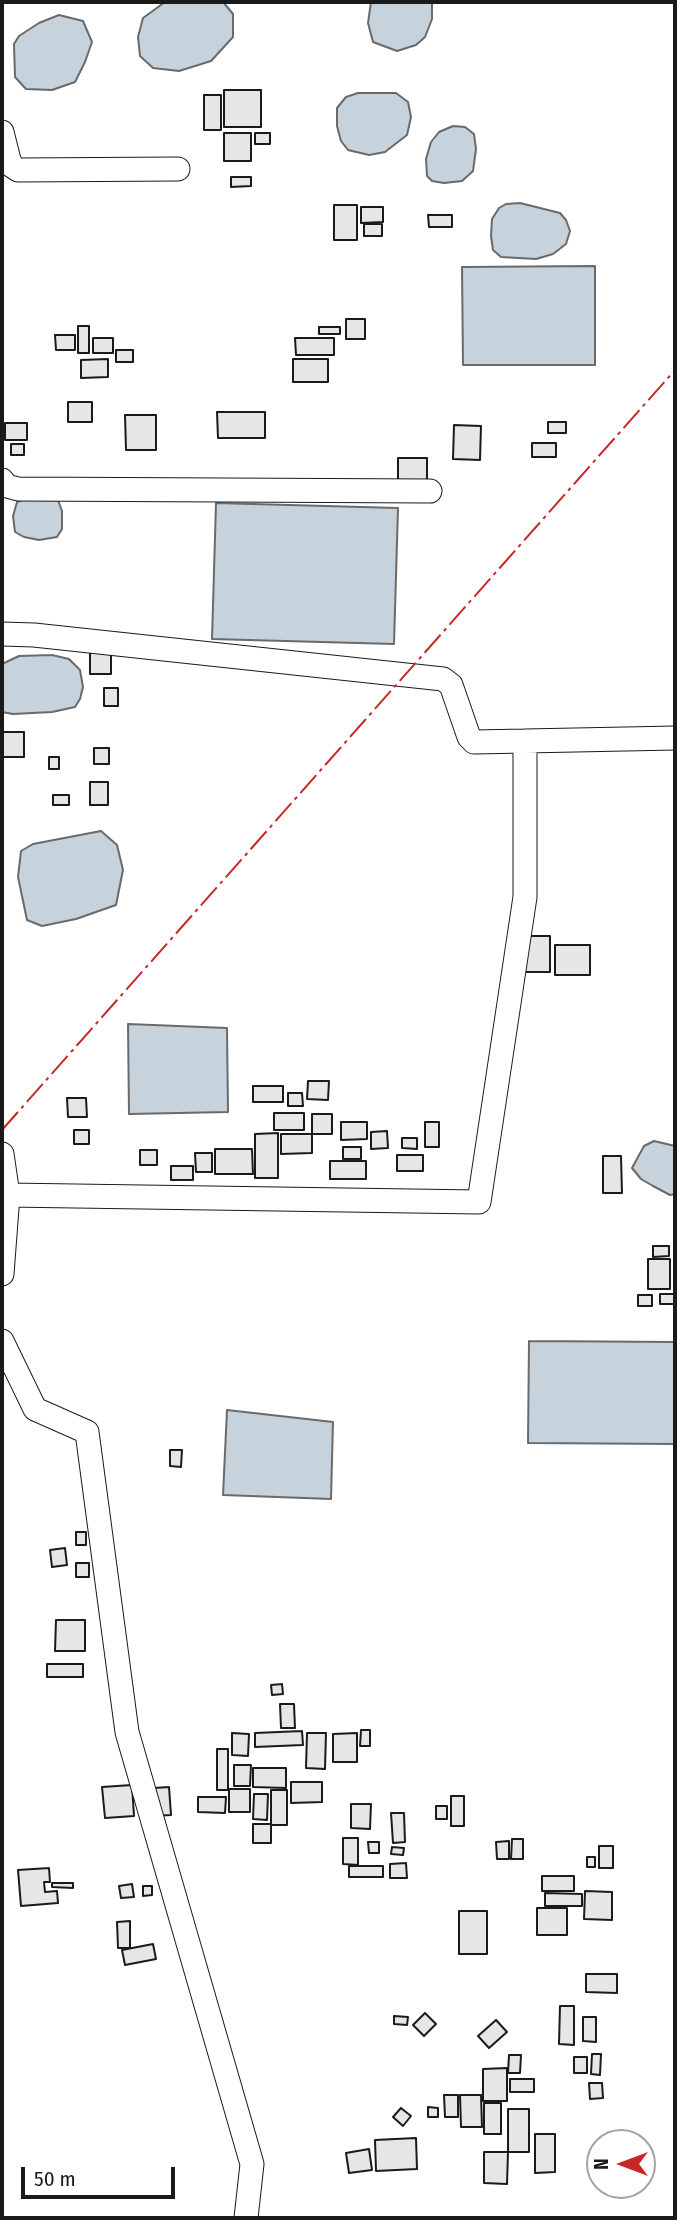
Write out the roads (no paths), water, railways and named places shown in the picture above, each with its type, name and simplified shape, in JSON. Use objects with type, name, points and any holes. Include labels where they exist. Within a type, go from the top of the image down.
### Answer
[{"type":"street","points":[[2,132],[9,160],[18,170],[178,169]]},
{"type":"street","points":[[2,480],[7,486],[18,489],[430,491]]},
{"type":"street","points":[[2,634],[75,639],[443,680],[451,685],[469,737],[474,742],[675,738]]},
{"type":"street","points":[[8,1195],[480,1202],[525,897],[525,741]]},
{"type":"street","points":[[2,1154],[8,1195],[2,1274]]},
{"type":"street","points":[[2,1341],[35,1409],[87,1432],[127,1732],[252,2164],[246,2218]]}]
